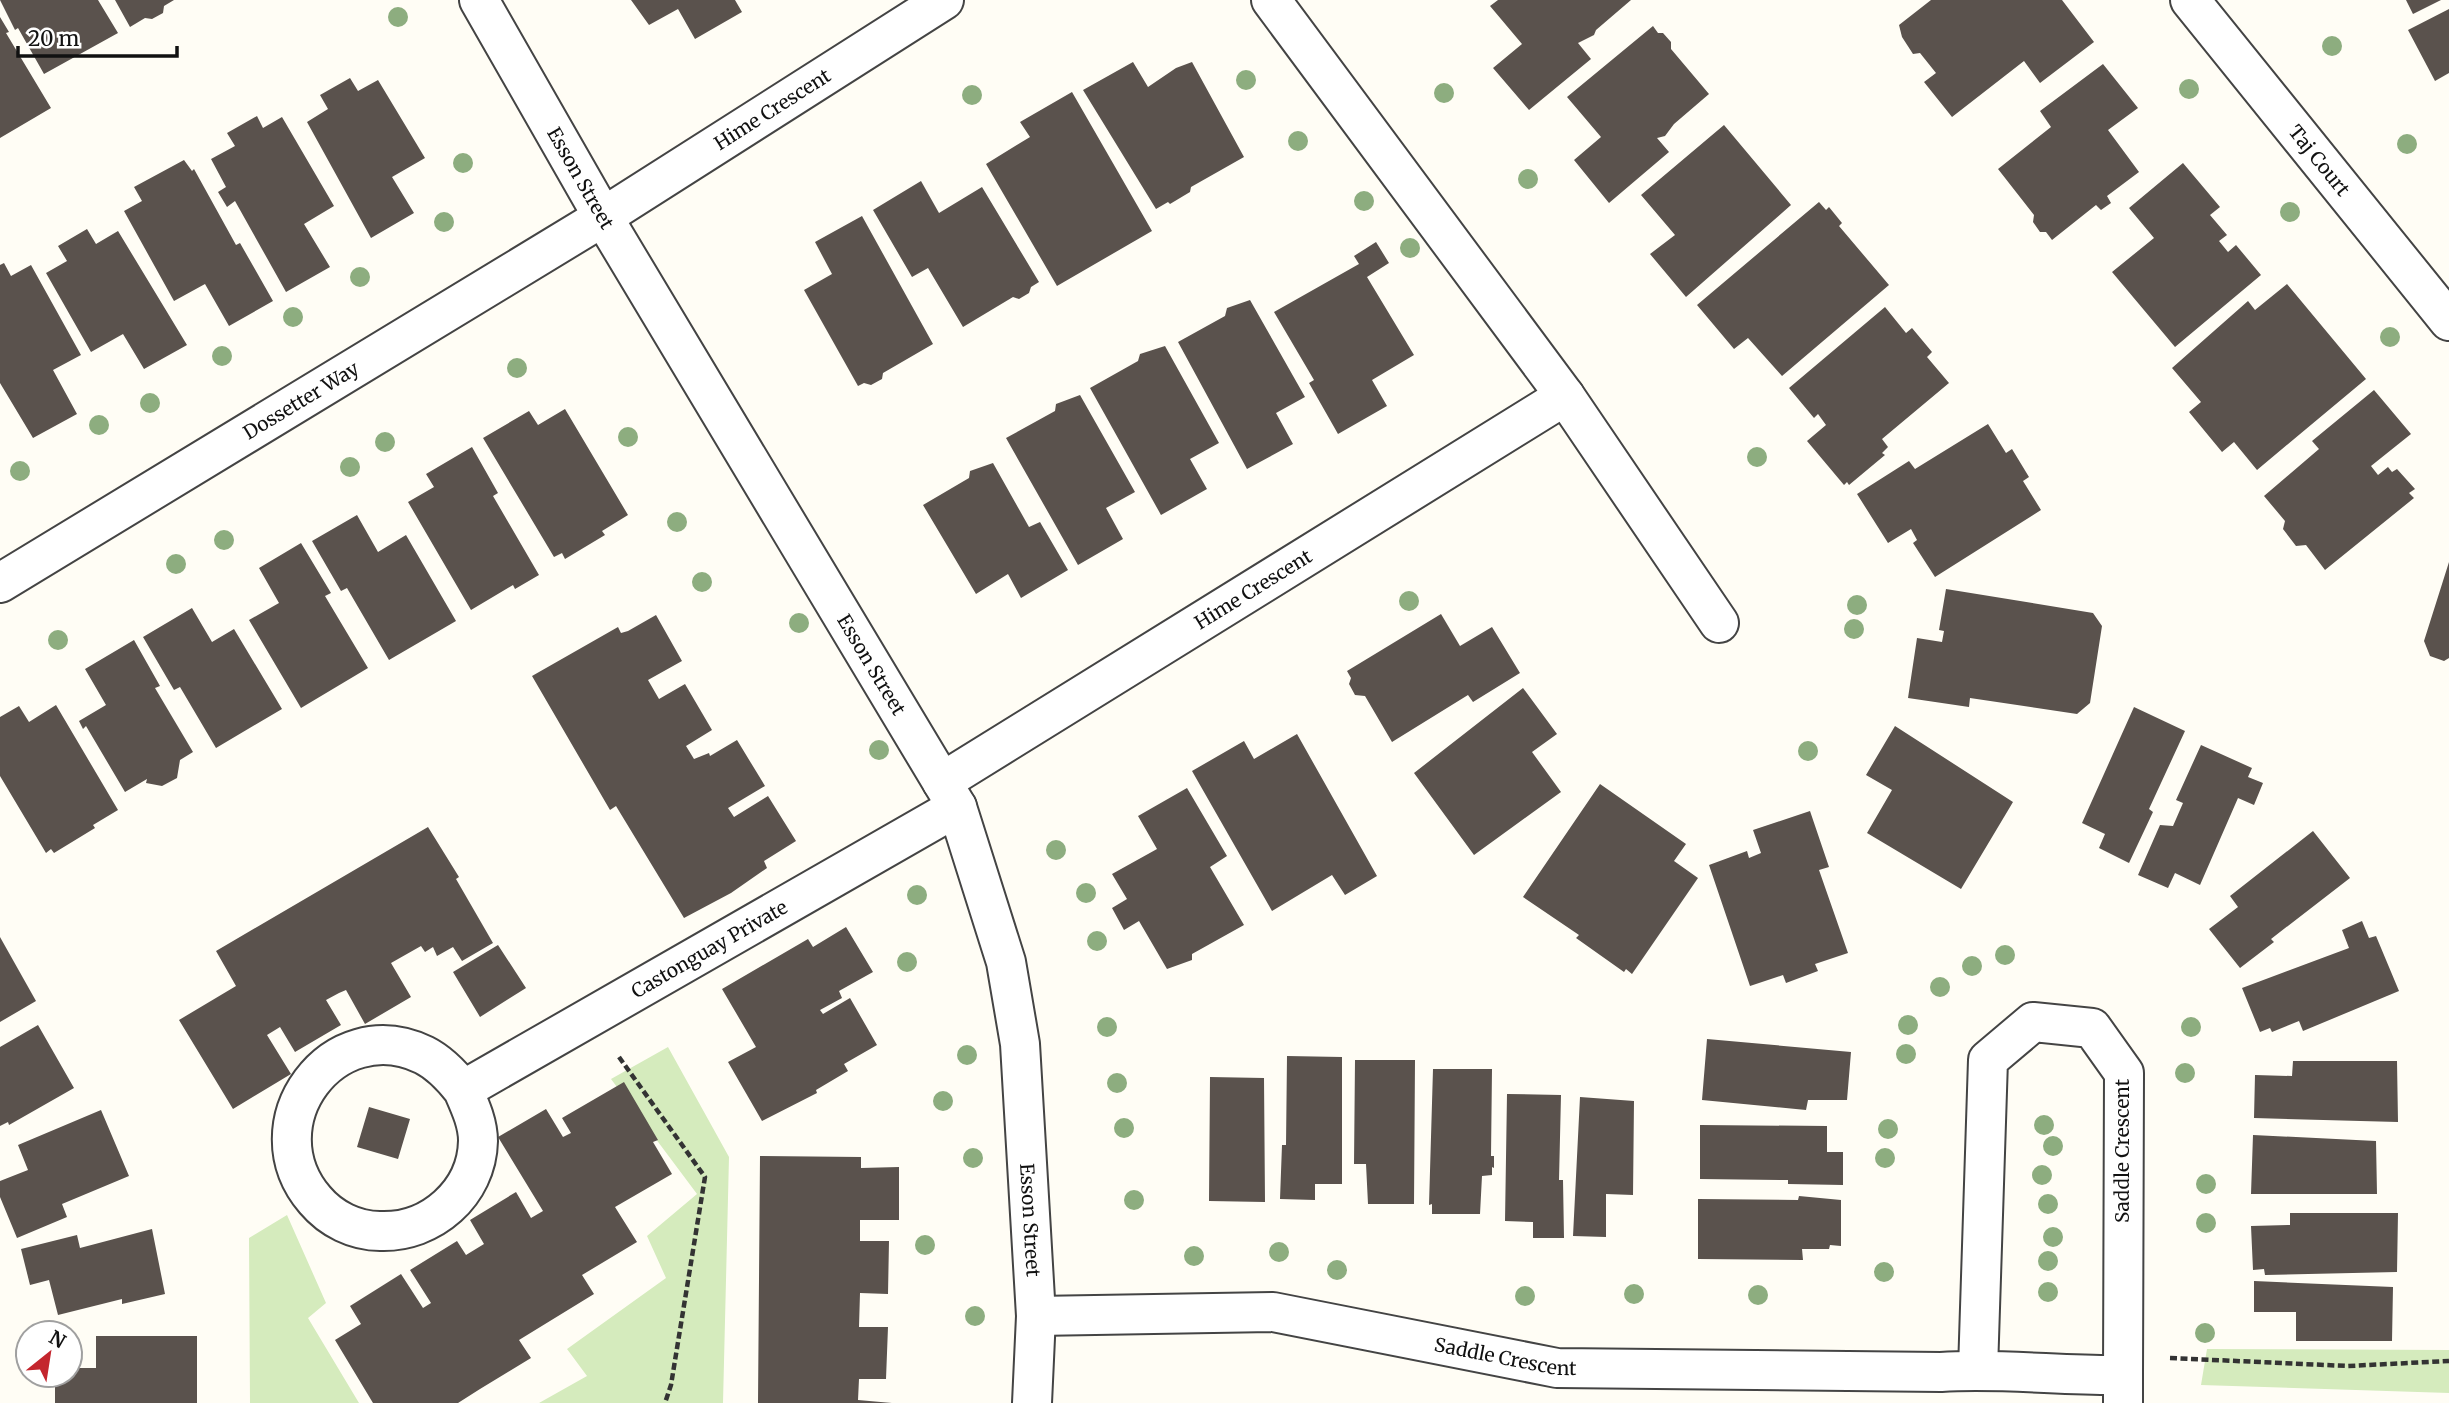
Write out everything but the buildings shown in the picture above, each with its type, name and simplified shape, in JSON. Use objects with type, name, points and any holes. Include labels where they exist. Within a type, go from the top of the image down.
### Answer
[{"type":"street","name":"Esson Street","points":[[479,0],[603,218],[949,794],[1006,962],[1020,1044],[1036,1316],[1032,1403]]},
{"type":"street","name":"Hime Crescent","points":[[603,218],[944,0]]},
{"type":"street","points":[[1271,0],[1565,396],[1719,623]]},
{"type":"street","name":"Taj Court","points":[[2190,0],[2449,321]]},
{"type":"street","name":"Dossetter Way","points":[[0,583],[603,218]]},
{"type":"street","name":"Hime Crescent","points":[[949,794],[1565,396]]},
{"type":"street","name":"Castonguay Private","points":[[463,1090],[590,1016],[949,794]]},
{"type":"street","name":"Saddle Crescent","points":[[1036,1316],[1273,1312],[1557,1368],[1941,1372],[1978,1370],[2123,1378],[2124,1073],[2092,1028],[2033,1022],[1988,1060],[1978,1370]]},
{"type":"street","points":[[372,1046],[398,1047],[424,1055],[446,1070],[463,1090],[474,1115],[478,1140],[473,1167],[462,1191],[433,1217],[396,1232],[370,1231],[344,1224],[322,1209],[305,1189],[293,1165],[290,1138],[294,1112],[306,1088],[323,1068],[372,1046]]},
{"type":"path","points":[[590,1016],[705,1177],[671,1385],[665,1403]]},
{"type":"path","points":[[2123,1378],[2449,1361]]},
{"type":"green space","points":[[668,1047],[729,1157],[723,1403],[539,1403],[587,1376],[567,1349],[666,1278],[647,1236],[697,1194],[611,1079]]},
{"type":"green space","points":[[287,1215],[326,1303],[308,1318],[359,1403],[250,1403],[249,1238]]},
{"type":"green space","points":[[2207,1349],[2449,1350],[2449,1393],[2201,1385]]}]
